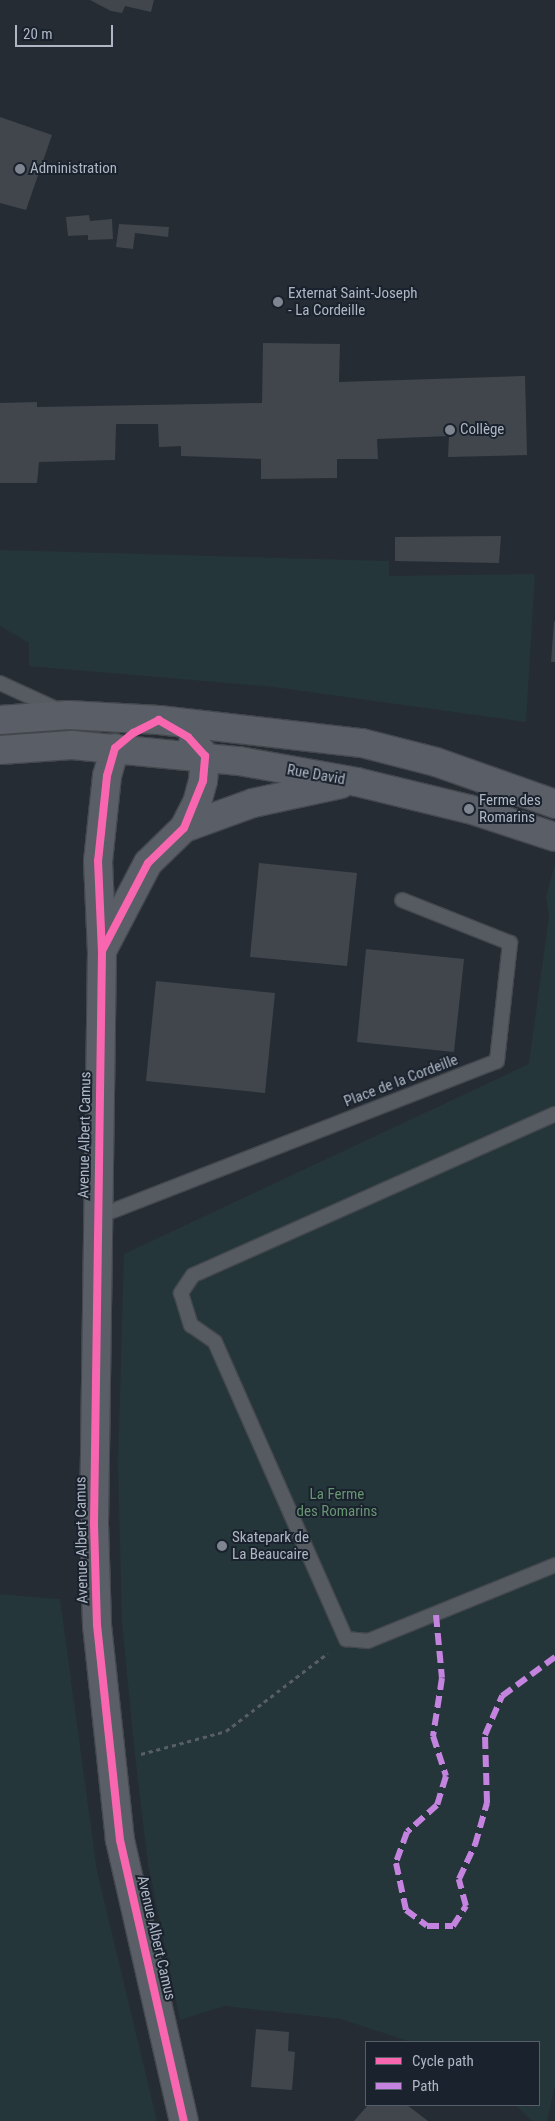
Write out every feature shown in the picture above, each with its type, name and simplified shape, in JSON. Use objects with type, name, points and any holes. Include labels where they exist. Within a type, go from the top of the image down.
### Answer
[{"type":"street","points":[[0,720],[68,715],[159,720],[362,743],[436,762],[555,804]]},
{"type":"street","points":[[115,748],[133,734],[159,720]]},
{"type":"street","points":[[159,720],[188,737],[205,756]]},
{"type":"street","name":"Rue David","points":[[0,750],[72,745],[205,756],[357,782],[469,809],[555,838]]},
{"type":"street","name":"Avenue Albert Camus","points":[[115,748],[108,776],[98,861],[102,951],[94,1524],[97,1625],[120,1840],[184,2121]]},
{"type":"street","name":"Avenue Albert Camus","points":[[102,951],[148,863],[184,828],[199,796],[205,756]]},
{"type":"street","name":"Avenue Albert Camus","points":[[184,828],[253,803],[357,782]]},
{"type":"lane","points":[[0,683],[68,715]]},
{"type":"lane","name":"Place de la Cordeille","points":[[97,1217],[497,1061],[510,943],[402,900]]},
{"type":"lane","points":[[555,1114],[193,1275],[181,1294],[191,1324],[216,1342],[346,1639],[368,1641],[555,1565]]},
{"type":"path","points":[[110,1758],[135,1755],[226,1731],[346,1639]]},
{"type":"green space","points":[[0,550],[389,561],[389,576],[535,574],[526,722],[274,687],[29,666],[29,643],[0,626]]},
{"type":"green space","name":"La Ferme des Romarins","points":[[555,864],[555,2086],[547,2121],[532,2121],[517,2106],[540,2106],[540,2041],[408,2041],[341,2019],[224,2006],[180,2020],[148,1864],[135,1755],[122,1622],[118,1466],[124,1254],[529,1064],[549,916],[546,897]]},
{"type":"green space","points":[[0,1594],[60,1599],[97,1871],[157,2121],[0,2121]]},
{"type":"building","points":[[90,0],[154,0],[151,12],[125,6],[122,13],[111,11]]},
{"type":"building","name":"Administration","points":[[0,117],[52,135],[26,210],[0,203]]},
{"type":"building","points":[[89,215],[90,221],[112,219],[113,239],[88,240],[88,235],[68,236],[66,217]]},
{"type":"building","points":[[119,224],[169,227],[168,237],[135,233],[133,249],[116,247]]},
{"type":"building","points":[[263,343],[340,344],[339,382],[525,376],[527,455],[448,457],[449,436],[377,439],[378,459],[337,459],[337,478],[261,479],[261,459],[181,456],[181,446],[159,447],[158,424],[116,424],[115,460],[39,462],[37,483],[0,483],[0,403],[37,402],[37,407],[262,403]]},
{"type":"building","points":[[501,536],[499,563],[395,561],[395,537]]},
{"type":"building","points":[[554,621],[555,662],[551,662]]},
{"type":"building","points":[[259,863],[357,873],[347,966],[250,957]]},
{"type":"building","points":[[366,949],[464,959],[454,1052],[357,1042]]},
{"type":"building","points":[[156,981],[275,993],[265,1093],[146,1081]]},
{"type":"building","points":[[256,2029],[289,2032],[288,2051],[295,2052],[292,2090],[251,2087]]},
{"type":"building","points":[[367,2106],[408,2106],[428,2121],[354,2121]]},
{"type":"marked path","points":[[436,1615],[442,1678],[433,1736],[446,1776],[437,1805],[407,1832],[396,1863],[406,1910],[427,1926],[453,1926],[466,1906],[459,1879],[475,1845],[487,1803],[485,1735],[502,1696],[555,1657]]},
{"type":"cycle path","points":[[102,951],[148,863],[184,828],[203,781],[205,756],[188,737],[159,720],[133,733],[115,748],[107,776],[98,861],[102,951],[94,1524],[97,1625],[120,1840],[184,2121]]},
{"type":"place","name":"Administration","points":[[20,169]]},
{"type":"place","name":"Externat Saint-Joseph - La Cordeille","points":[[278,302]]},
{"type":"place","name":"Collège","points":[[450,430]]},
{"type":"place","name":"Ferme des Romarins","points":[[469,809]]},
{"type":"place","name":"Skatepark de La Beaucaire","points":[[222,1546]]}]
